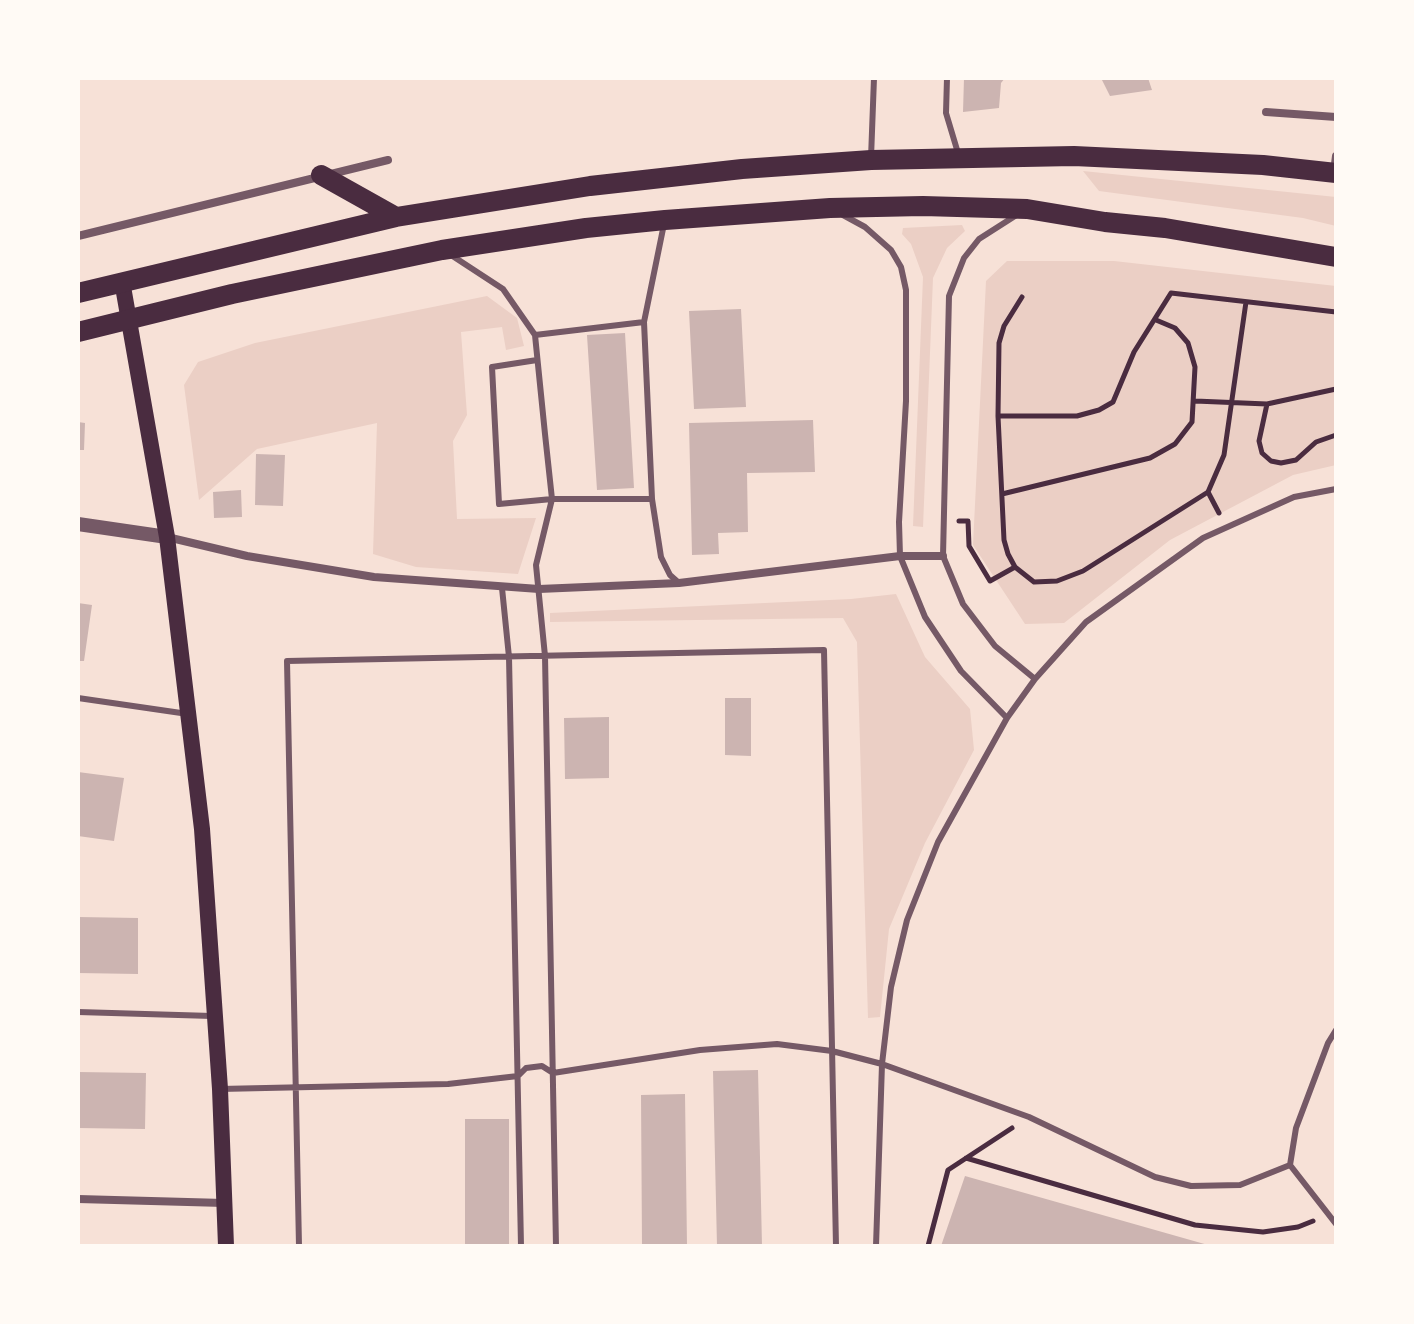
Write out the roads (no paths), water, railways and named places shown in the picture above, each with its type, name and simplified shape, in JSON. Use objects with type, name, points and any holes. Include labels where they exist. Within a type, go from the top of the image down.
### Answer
[{"type":"main road","points":[[78,293],[396,217],[654,178],[871,160],[959,157],[1163,158],[1335,167]]},
{"type":"main road","points":[[321,175],[396,217]]},
{"type":"main road","points":[[78,332],[346,269],[442,250],[586,228],[830,208],[923,206],[1027,209],[1165,228],[1336,257]]},
{"type":"main road","points":[[122,281],[167,537],[202,829],[216,1017],[226,1246]]},
{"type":"street","points":[[1266,112],[1336,117]]},
{"type":"street","points":[[78,236],[388,160]]},
{"type":"street","points":[[78,524],[167,537],[247,556],[361,576],[502,588],[679,583],[900,556],[943,556]]},
{"type":"street","points":[[78,1199],[225,1203]]},
{"type":"lane","points":[[871,160],[874,78]]},
{"type":"lane","points":[[947,78],[946,113],[959,157]]},
{"type":"lane","points":[[830,208],[865,227],[891,250],[901,267],[906,290],[906,401],[900,556],[925,617],[961,671],[1007,718]]},
{"type":"lane","points":[[1027,209],[979,239],[964,258],[949,296],[942,521],[943,556],[963,604],[995,646],[1035,679]]},
{"type":"lane","points":[[665,220],[644,322],[652,499],[661,557],[670,575],[679,583]]},
{"type":"lane","points":[[442,250],[503,289],[535,335],[552,499],[536,565],[545,656],[556,1246]]},
{"type":"lane","points":[[535,335],[644,322]]},
{"type":"lane","points":[[537,360],[492,367],[499,504],[552,499],[652,499]]},
{"type":"lane","points":[[876,1246],[882,1064],[891,987],[907,920],[938,842],[1007,718],[1035,679],[1086,622],[1203,538],[1294,497],[1336,489]]},
{"type":"lane","points":[[502,588],[509,657],[521,1246]]},
{"type":"lane","points":[[299,1246],[287,661],[824,650],[836,1246]]},
{"type":"lane","points":[[78,698],[188,714]]},
{"type":"lane","points":[[78,1012],[216,1017]]},
{"type":"lane","points":[[1336,1030],[1328,1043],[1296,1128],[1290,1165],[1336,1224]]},
{"type":"lane","points":[[220,1089],[448,1084],[518,1076],[526,1068],[542,1066],[553,1073],[700,1050],[777,1044],[832,1051],[882,1064],[1029,1117],[1155,1177],[1191,1186],[1240,1185],[1290,1165]]}]
